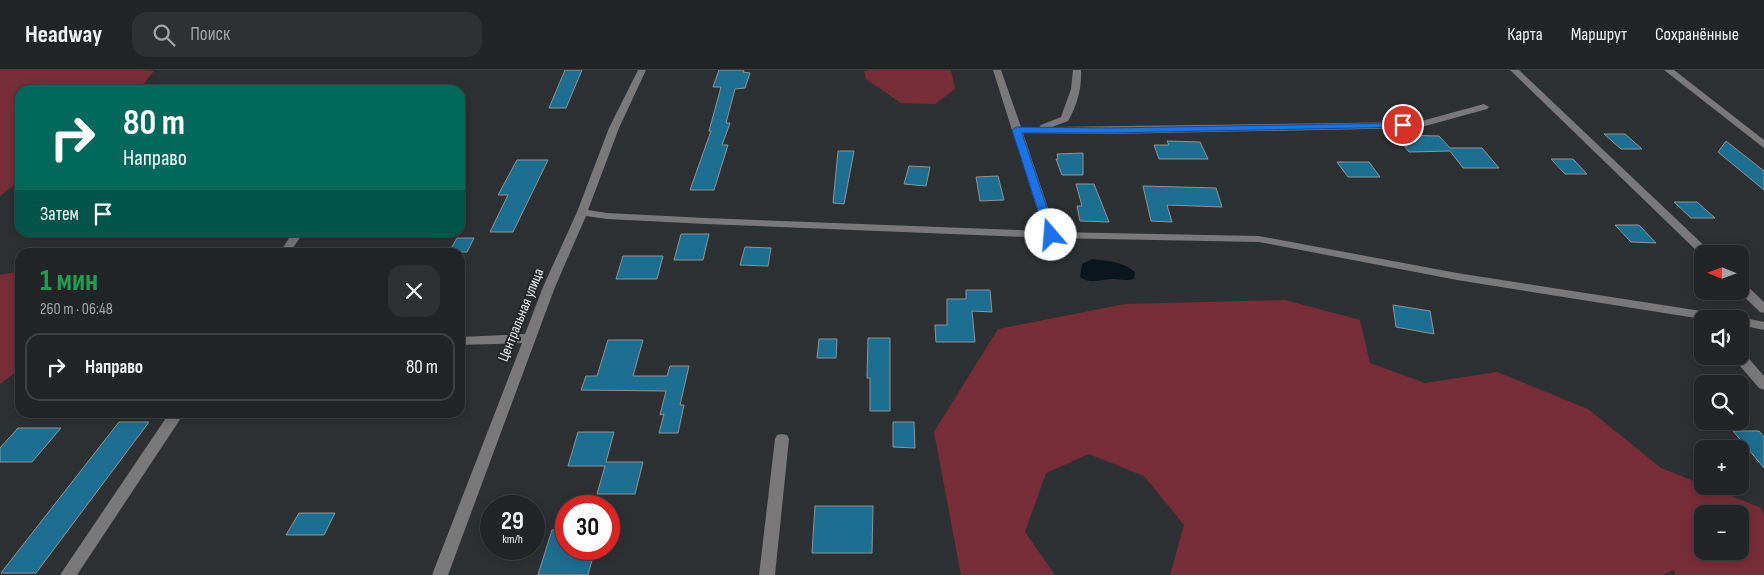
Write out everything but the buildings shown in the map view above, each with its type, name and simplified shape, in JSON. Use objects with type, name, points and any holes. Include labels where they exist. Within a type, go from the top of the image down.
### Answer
[{"type":"street","name":"Центральная улица","points":[[440,575],[528,338],[582,212],[614,128],[642,70]]},
{"type":"street","points":[[997,70],[1051,235]]},
{"type":"street","points":[[1037,130],[1065,119],[1072,102],[1077,70]]},
{"type":"street","points":[[1514,70],[1697,245]]},
{"type":"street","points":[[1668,70],[1764,145]]},
{"type":"street","points":[[1016,130],[1110,131],[1418,125],[1484,107]]},
{"type":"street","points":[[582,212],[606,216],[666,219],[1051,235],[1259,239],[1291,242],[1440,274],[1694,316]]},
{"type":"street","points":[[288,248],[296,237]]},
{"type":"street","points":[[1749,295],[1764,309]]},
{"type":"street","points":[[1749,323],[1764,326]]},
{"type":"street","points":[[465,341],[528,338]]},
{"type":"street","points":[[1746,365],[1764,384]]},
{"type":"street","points":[[71,570],[174,418]]},
{"type":"street","points":[[767,575],[782,439]]},
{"type":"shaded area","points":[[0,70],[154,71],[143,85],[15,85],[15,184],[0,196]]},
{"type":"shaded area","points":[[951,70],[955,89],[935,104],[901,103],[866,79],[864,71]]},
{"type":"shaded area","points":[[1093,259],[1115,262],[1126,266],[1135,272],[1134,279],[1088,281],[1080,277],[1082,264]]},
{"type":"shaded area","points":[[15,272],[15,373],[0,384],[0,275]]},
{"type":"shaded area","points":[[1285,300],[1360,320],[1370,363],[1425,383],[1497,372],[1588,409],[1661,468],[1694,481],[1694,495],[1728,495],[1761,508],[1764,515],[1764,575],[1675,575],[1674,570],[1663,575],[1170,575],[1184,525],[1144,476],[1089,454],[1046,473],[1025,532],[1055,575],[961,575],[934,432],[998,329],[1125,304]]},
{"type":"route","points":[[1051,235],[1016,130],[1110,131],[1403,125]]}]
